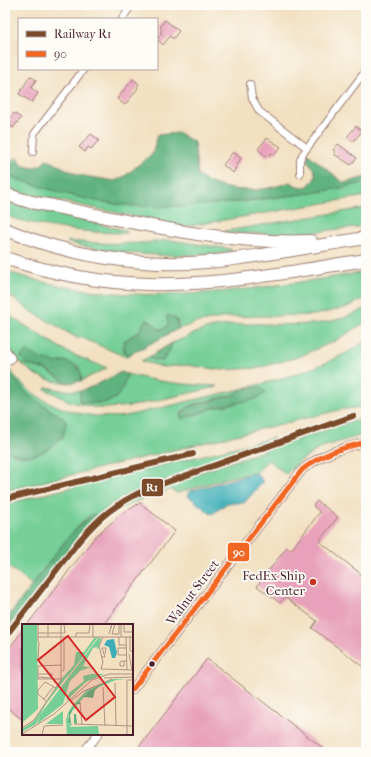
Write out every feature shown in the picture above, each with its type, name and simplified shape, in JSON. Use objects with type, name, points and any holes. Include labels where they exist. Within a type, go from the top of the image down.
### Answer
[{"type":"highway","points":[[5,194],[128,221],[240,240],[297,242],[362,238]]},
{"type":"highway","points":[[5,229],[64,249],[107,257],[151,262],[207,262],[282,253],[362,238]]},
{"type":"highway","points":[[5,258],[81,276],[147,284],[211,282],[366,260]]},
{"type":"street","points":[[123,18],[132,5]]},
{"type":"street","points":[[33,152],[34,134],[83,70]]},
{"type":"street","points":[[300,174],[300,160],[307,148],[366,70]]},
{"type":"street","points":[[250,84],[252,98],[259,112],[307,148]]},
{"type":"street","name":"Walnut Street","points":[[133,689],[302,470],[314,460],[329,452],[366,442]]},
{"type":"street","points":[[84,752],[97,735]]},
{"type":"green space","points":[[178,133],[194,142],[198,176],[209,182],[231,189],[255,190],[279,186],[290,182],[297,186],[306,187],[314,180],[315,177],[314,170],[307,160],[308,154],[344,183],[366,177],[366,182],[323,191],[218,204],[156,207],[103,202],[47,189],[8,176],[11,165],[19,162],[24,166],[33,168],[43,164],[46,159],[78,175],[115,181],[125,176],[153,153],[157,135]]},
{"type":"green space","points":[[17,158],[19,162],[11,165],[8,176],[20,180],[173,206],[241,202],[324,191],[366,182],[366,196],[183,227],[5,189],[5,161],[11,161]]},
{"type":"green space","points":[[5,202],[128,231],[126,233],[95,232],[35,224],[5,216]]},
{"type":"green space","points":[[366,208],[366,226],[297,234],[225,233],[225,231]]},
{"type":"green space","points":[[170,240],[232,250],[217,254],[155,255],[103,250],[68,243],[68,241],[132,243]]},
{"type":"green space","points":[[5,271],[51,284],[96,291],[141,294],[185,294],[230,291],[366,272],[366,298],[345,308],[314,315],[226,317],[196,323],[178,329],[178,322],[168,315],[166,317],[169,324],[163,329],[142,328],[124,342],[123,346],[127,356],[126,357],[80,337],[79,339],[29,310],[5,292]]},
{"type":"green space","points":[[366,308],[366,322],[335,341],[298,357],[258,368],[221,370],[186,365],[163,367],[141,361],[149,357],[161,361],[165,358],[172,343],[208,328],[234,325],[291,325],[327,322],[346,317]]},
{"type":"green space","points":[[5,313],[69,353],[107,368],[81,381],[82,378],[78,366],[62,361],[55,363],[46,361],[31,354],[32,366],[47,370],[67,383],[53,381],[36,375],[17,360],[5,342]]},
{"type":"green space","points":[[168,315],[176,319],[178,329],[127,356],[124,349],[124,341],[139,332],[144,322],[147,320],[152,322],[159,330],[163,329],[169,324],[166,317]]},
{"type":"green space","points":[[366,341],[366,406],[339,410],[5,491],[5,449],[19,456],[27,456],[46,450],[63,437],[66,422],[63,418],[29,396],[5,368],[5,361],[14,376],[41,398],[74,412],[92,415],[109,417],[126,416],[241,389],[236,394],[195,404],[188,407],[180,414],[195,415],[213,408],[255,399],[266,393],[260,387],[246,390],[244,388],[307,370],[352,350]]},
{"type":"green space","points":[[172,343],[169,352],[166,354],[163,361],[154,360],[149,357]]},
{"type":"green space","points":[[28,352],[41,359],[57,363],[65,361],[72,364],[80,370],[82,377],[81,381],[67,383],[47,370],[26,364],[21,357],[23,354]]},
{"type":"green space","points":[[5,368],[29,396],[63,418],[66,422],[63,437],[46,451],[34,455],[22,456],[5,449]]},
{"type":"green space","points":[[121,372],[127,374],[121,391],[116,397],[105,402],[98,403],[80,402],[80,391],[94,386]]},
{"type":"green space","points":[[127,374],[160,381],[217,387],[132,406],[106,408],[97,408],[71,402],[45,389],[46,387],[60,390],[80,391],[80,402],[105,402],[116,397],[121,391]]},
{"type":"green space","points":[[260,387],[266,393],[255,399],[213,408],[182,419],[180,416],[188,407],[236,394],[241,389]]},
{"type":"green space","points":[[366,418],[366,434],[322,447],[300,461],[286,474],[268,460],[257,472],[227,478],[177,493],[171,489],[122,508],[121,506],[131,499],[183,478],[346,423]]},
{"type":"green space","points":[[273,438],[273,440],[127,495],[112,504],[96,517],[90,515],[66,540],[32,585],[5,564],[5,504]]},
{"type":"green space","points":[[93,514],[96,515],[96,518],[79,536],[5,632],[5,621],[66,540]]},
{"type":"water","points":[[254,473],[259,475],[263,482],[244,503],[227,503],[211,514],[188,496],[190,491]]},
{"type":"building","points":[[165,20],[179,31],[173,39],[170,36],[163,45],[158,40],[162,33],[160,32],[162,29],[160,27]]},
{"type":"building","points":[[30,76],[36,80],[31,88],[38,93],[32,102],[19,94]]},
{"type":"building","points":[[133,79],[139,84],[137,87],[138,88],[125,105],[117,99]]},
{"type":"building","points":[[14,113],[21,118],[13,128],[6,123]]},
{"type":"building","points":[[356,126],[362,131],[353,142],[347,137]]},
{"type":"building","points":[[91,134],[99,140],[91,149],[88,147],[85,152],[79,147]]},
{"type":"building","points":[[267,138],[281,147],[274,155],[271,153],[267,157],[258,149]]},
{"type":"building","points":[[338,144],[357,158],[351,165],[334,154],[336,152],[333,150]]},
{"type":"building","points":[[233,152],[241,158],[233,173],[223,165]]},
{"type":"building","name":"FedEx Ship Center","points":[[317,501],[338,517],[319,541],[366,578],[366,669],[312,628],[317,621],[285,597],[280,603],[257,586],[287,547],[291,550],[320,512],[313,506]]},
{"type":"building","points":[[140,503],[175,531],[104,624],[28,624],[95,537],[120,515]]},
{"type":"building","points":[[22,631],[22,719],[5,706],[5,654]]},
{"type":"building","points":[[207,659],[328,752],[146,752],[139,747]]},
{"type":"rail line","name":"R1","points":[[5,637],[79,541],[94,524],[125,500],[145,490],[353,416]]},
{"type":"rail line","name":"R1","points":[[5,499],[193,454]]},
{"type":"transit line","name":"90","points":[[133,689],[302,470],[309,464],[332,452],[366,442]]},
{"type":"place","name":"FedEx Ship Center","points":[[313,582]]}]
